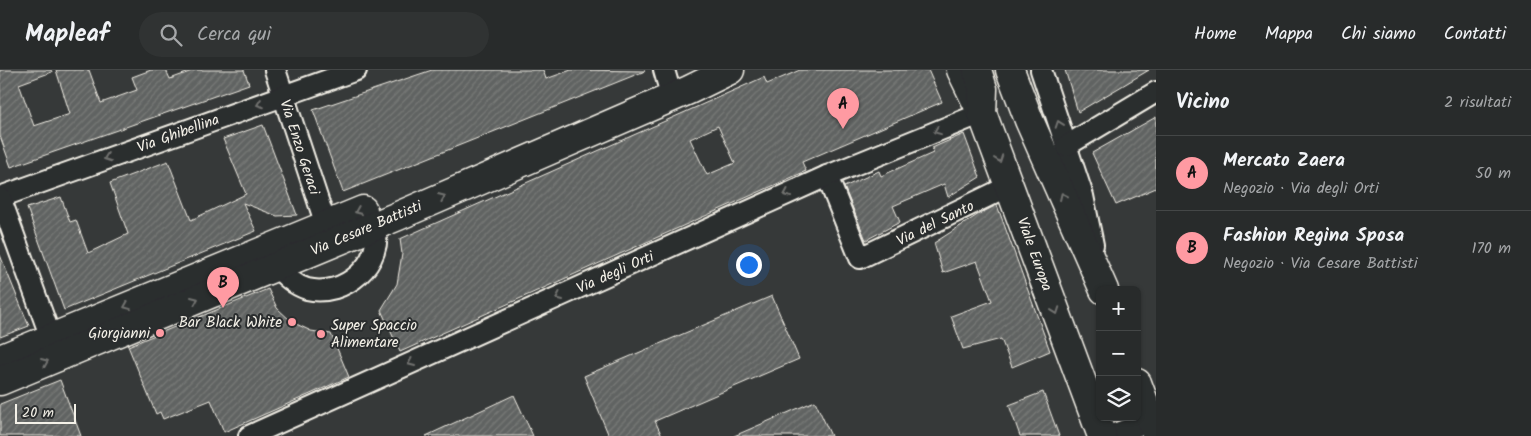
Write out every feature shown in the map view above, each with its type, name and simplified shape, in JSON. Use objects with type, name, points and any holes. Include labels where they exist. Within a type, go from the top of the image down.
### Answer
[{"type":"main road","name":"Via Cesare Battisti","points":[[0,359],[326,225],[666,77],[693,70]]},
{"type":"main road","name":"Via Cesare Battisti","points":[[0,381],[375,225],[689,90],[730,70]]},
{"type":"main road","points":[[961,70],[982,113]]},
{"type":"main road","name":"Viale Europa","points":[[977,70],[983,88],[982,113],[1102,436]]},
{"type":"main road","points":[[1010,70],[1028,120],[1101,281]]},
{"type":"main road","points":[[1141,393],[1154,425]]},
{"type":"street","name":"Via Enzo Geraci","points":[[275,70],[326,225]]},
{"type":"street","name":"Via Ghibellina","points":[[0,197],[356,70]]},
{"type":"street","points":[[1041,70],[1084,196],[1101,281]]},
{"type":"street","points":[[1066,146],[1156,92]]},
{"type":"street","name":"Via degli Orti","points":[[249,436],[827,176],[982,113]]},
{"type":"street","name":"Via del Santo","points":[[827,176],[860,258],[1010,186]]},
{"type":"street","points":[[0,197],[51,338]]},
{"type":"street","points":[[276,266],[288,279],[307,289],[327,290],[340,287],[351,281],[368,263],[373,252],[377,231],[375,225]]},
{"type":"street","points":[[1109,436],[1154,425]]},
{"type":"building","points":[[0,70],[51,70],[52,72],[19,84],[34,126],[70,114],[56,70],[89,70],[101,103],[137,90],[132,77],[151,70],[166,70],[170,79],[195,70],[244,70],[249,84],[11,167],[0,136]]},
{"type":"building","points":[[432,70],[543,70],[546,79],[571,70],[645,71],[343,192],[313,110]]},
{"type":"building","points":[[800,70],[928,70],[942,102],[802,162],[806,171],[400,352],[381,310],[397,284],[402,254],[400,239],[764,77],[767,84]],"holes":[[[718,126],[735,163],[707,175],[690,139]]]},
{"type":"building","points":[[1065,70],[1149,70],[1078,112]]},
{"type":"building","points":[[1156,117],[1156,188],[1116,205],[1092,153]]},
{"type":"building","points":[[263,125],[297,215],[277,216],[243,203],[256,231],[64,310],[27,208],[61,197],[70,222],[76,220],[88,253],[128,234],[110,183],[168,161],[191,220],[246,194],[223,139]]},
{"type":"building","points":[[964,134],[980,177],[948,197],[944,184],[893,206],[900,222],[866,240],[844,187],[879,171],[881,176],[933,153],[932,148]]},
{"type":"building","points":[[997,205],[1050,351],[1012,367],[1001,339],[963,349],[951,316],[992,301],[977,261],[943,273],[934,243],[979,214]]},
{"type":"building","points":[[0,255],[29,326],[0,337]]},
{"type":"building","points":[[268,289],[277,308],[292,322],[311,331],[331,334],[349,377],[224,432],[211,400],[163,419],[160,412],[156,414],[128,346]]},
{"type":"building","points":[[772,296],[799,359],[655,421],[662,436],[609,436],[584,376]]},
{"type":"building","points":[[60,380],[81,436],[0,436],[0,404]]},
{"type":"building","points":[[1043,392],[1059,436],[1020,436],[1009,405]]},
{"type":"building","points":[[514,395],[533,436],[426,436]]},
{"type":"building","points":[[815,401],[831,436],[734,436]]},
{"type":"place","name":"Mercato Zaera","points":[[843,129]]},
{"type":"place","name":"Fashion Regina Sposa","points":[[223,308]]},
{"type":"place","name":"Bar Black White","points":[[292,322]]},
{"type":"place","name":"Giorgianni","points":[[160,333]]},
{"type":"place","name":"Super Spaccio Alimentare","points":[[321,334]]}]
